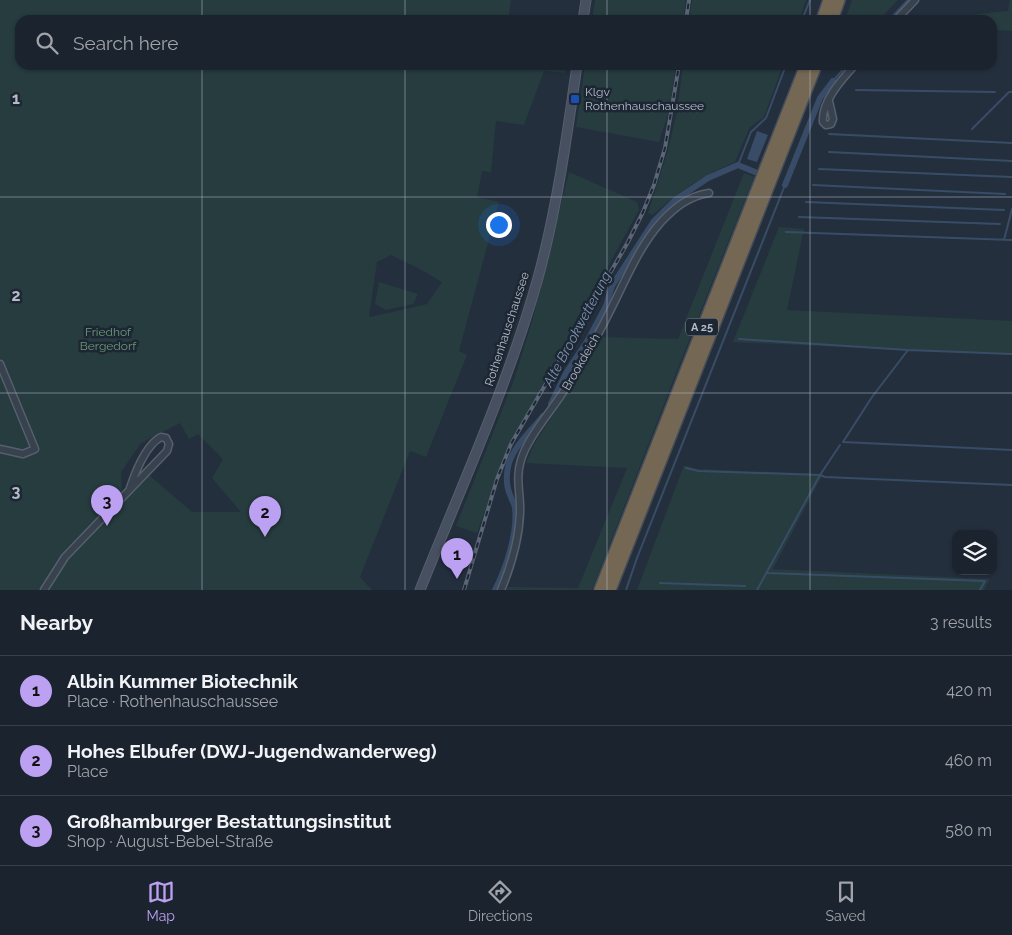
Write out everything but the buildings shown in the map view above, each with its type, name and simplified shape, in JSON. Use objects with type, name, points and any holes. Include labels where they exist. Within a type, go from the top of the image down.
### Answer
[{"type":"highway","points":[[824,15],[829,0]]},
{"type":"highway","points":[[834,15],[839,0]]},
{"type":"highway","name":"A 25","points":[[600,590],[804,70]]},
{"type":"highway","name":"A 25","points":[[610,590],[814,70]]},
{"type":"main road","points":[[584,15],[586,0]]},
{"type":"main road","name":"Rothenhauschaussee","points":[[420,590],[496,401],[538,276],[559,182],[576,70]]},
{"type":"street","points":[[900,15],[914,0]]},
{"type":"street","points":[[829,101],[836,86],[850,70]]},
{"type":"street","name":"Brookdeich","points":[[501,590],[512,560],[518,535],[520,511],[518,483],[521,459],[530,442],[567,387],[612,308],[626,274],[643,246],[660,223],[676,207],[695,195],[708,193]]},
{"type":"street","points":[[0,364],[35,449],[23,454],[0,449]]},
{"type":"street","points":[[44,590],[65,558],[167,451],[169,444],[166,438],[161,437],[152,444],[134,474],[130,488]]},
{"type":"green space","name":"Friedhof Bergedorf","points":[[0,0],[511,0],[509,15],[15,15],[15,70],[566,70],[565,73],[544,71],[524,125],[496,121],[491,172],[482,171],[477,197],[499,202],[459,351],[467,355],[426,457],[410,451],[360,577],[372,590],[47,590],[68,558],[148,474],[192,512],[241,512],[212,478],[223,459],[198,434],[189,439],[180,423],[141,443],[121,472],[122,494],[64,554],[40,590],[0,590]],"holes":[[[391,255],[442,282],[427,304],[369,316],[377,262]]]},
{"type":"green space","points":[[595,0],[686,0],[684,15],[593,15]]},
{"type":"green space","points":[[692,0],[806,0],[801,15],[690,15]]},
{"type":"green space","points":[[852,0],[898,0],[884,15],[847,15]]},
{"type":"green space","points":[[1010,0],[1012,0],[1012,31],[997,30],[997,15],[977,15],[977,14],[1008,11]]},
{"type":"green space","points":[[584,70],[675,70],[669,111],[659,142],[576,127]]},
{"type":"green space","points":[[682,70],[781,70],[764,117],[750,127],[735,162],[691,185],[672,198],[653,215],[648,213],[668,150],[677,112]]},
{"type":"green space","points":[[569,172],[637,202],[639,210],[508,448],[477,533],[456,526],[514,380],[533,318]]},
{"type":"green space","points":[[744,173],[754,177],[592,590],[506,590],[508,587],[578,588],[627,468],[526,463],[534,444],[570,389],[600,337],[678,339]]},
{"type":"green space","points":[[779,227],[804,229],[787,310],[1012,321],[1012,355],[733,342]]},
{"type":"green space","points":[[379,282],[418,294],[413,304],[386,310],[375,304]]},
{"type":"green space","points":[[684,465],[696,469],[823,474],[773,569],[990,579],[984,590],[637,590]]},
{"type":"water","points":[[757,131],[768,135],[757,162],[747,159]]},
{"type":"waterway","points":[[804,15],[810,0]]},
{"type":"waterway","points":[[894,15],[908,0]]},
{"type":"waterway","points":[[738,165],[751,132],[766,118],[784,70]]},
{"type":"waterway","points":[[833,81],[843,70]]},
{"type":"waterway","points":[[785,185],[820,98],[833,81]]},
{"type":"waterway","points":[[856,90],[995,92]]},
{"type":"waterway","points":[[972,129],[1009,92],[1012,92]]},
{"type":"waterway","points":[[829,134],[1012,143]]},
{"type":"waterway","points":[[829,152],[1012,161]]},
{"type":"waterway","name":"Alte Brookwetterung","points":[[551,404],[566,373],[588,340],[606,306],[612,286],[654,221],[675,200],[708,178],[738,165],[755,172]]},
{"type":"waterway","points":[[819,169],[1012,177]]},
{"type":"waterway","points":[[626,590],[785,185]]},
{"type":"waterway","points":[[813,185],[1005,194]]},
{"type":"waterway","points":[[806,202],[1004,210]]},
{"type":"waterway","points":[[1004,240],[1012,209]]},
{"type":"waterway","points":[[799,217],[1000,224]]},
{"type":"waterway","points":[[786,232],[1012,240]]},
{"type":"waterway","points":[[739,339],[908,350],[1012,354]]},
{"type":"waterway","points":[[908,350],[872,397],[843,442],[1012,450]]},
{"type":"waterway","name":"Alte Brookwetterung","points":[[495,590],[507,561],[515,528],[515,507],[507,485],[509,463],[519,444],[543,416]]},
{"type":"waterway","points":[[757,590],[820,475],[840,445]]},
{"type":"waterway","points":[[686,468],[699,471],[1012,485]]},
{"type":"waterway","points":[[767,573],[985,581],[980,590]]},
{"type":"waterway","points":[[660,583],[745,586]]},
{"type":"railway","points":[[687,15],[689,0]]},
{"type":"railway","points":[[464,590],[497,479],[511,444],[628,242],[643,212],[654,185],[665,148],[678,70]]},
{"type":"place","name":"Klgv Rothenhauschaussee","points":[[575,99]]},
{"type":"place","name":"Großhamburger Bestattungsinstitut","points":[[107,526]]},
{"type":"place","name":"Hohes Elbufer (DWJ-Jugendwanderweg)","points":[[265,537]]},
{"type":"place","name":"Albin Kummer Biotechnik","points":[[457,579]]}]
